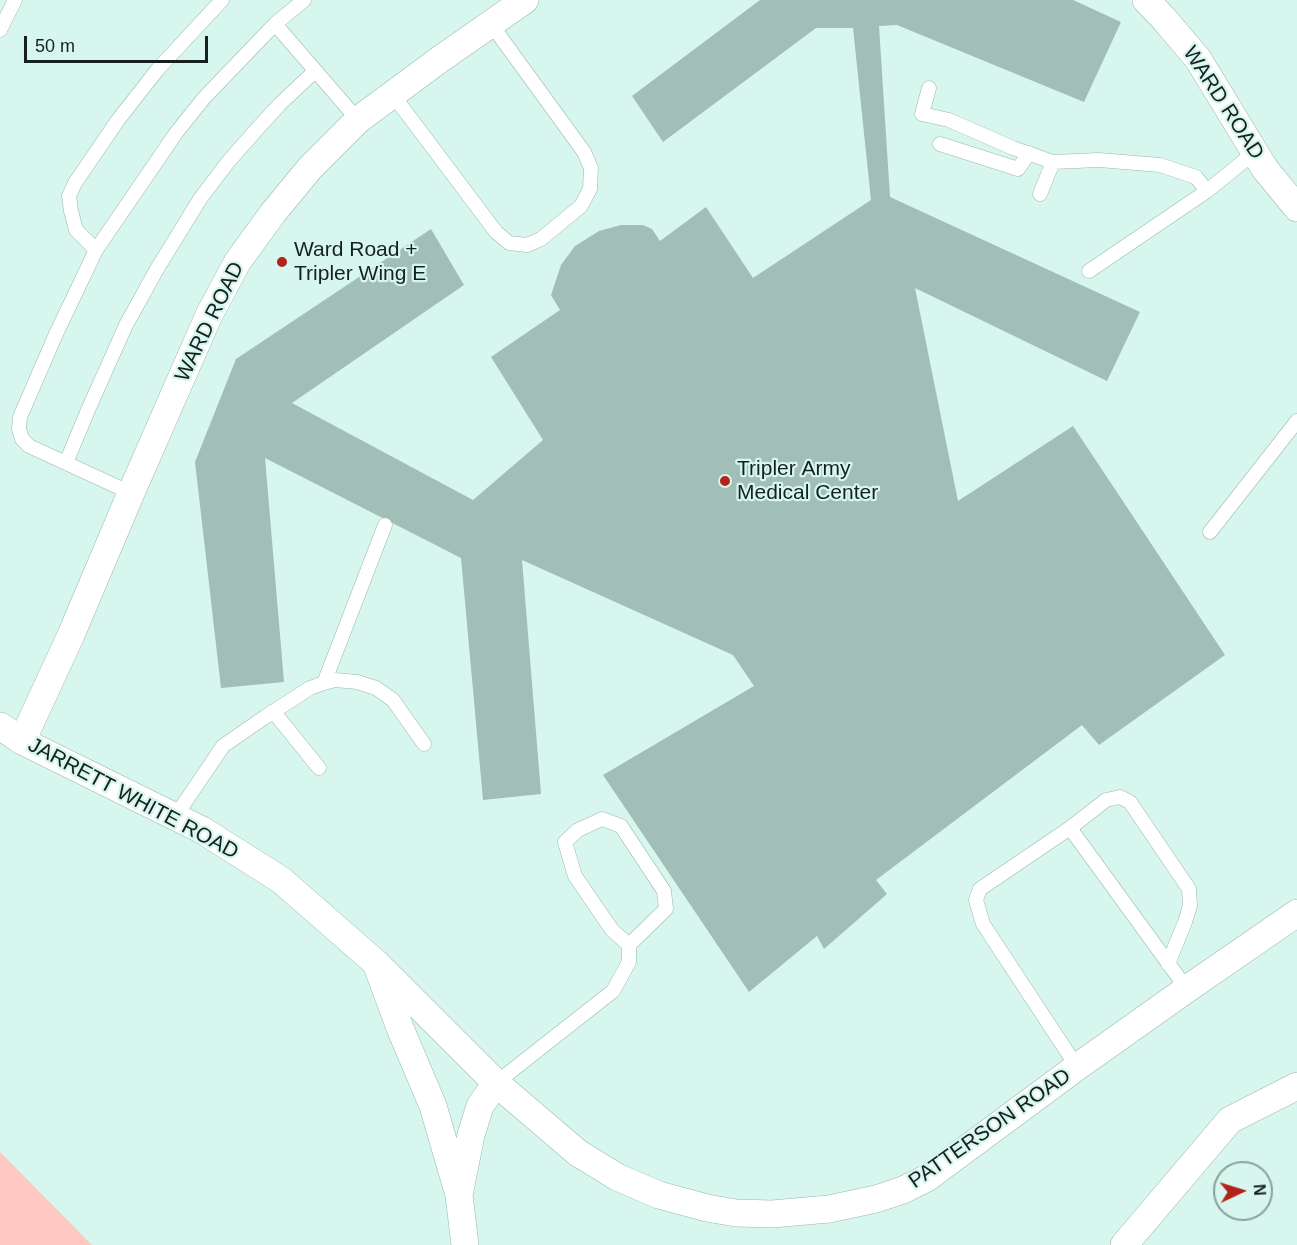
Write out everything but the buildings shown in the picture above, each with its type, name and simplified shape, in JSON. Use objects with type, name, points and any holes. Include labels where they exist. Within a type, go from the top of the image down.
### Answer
[{"type":"street","name":"WARD ROAD","points":[[22,741],[71,635],[209,315],[238,261],[310,168],[358,120],[525,0]]},
{"type":"street","name":"WARD ROAD","points":[[1146,0],[1198,59],[1265,169],[1297,208]]},
{"type":"street","name":"JARRETT WHITE ROAD","points":[[0,726],[22,741],[202,830],[281,880],[376,963],[496,1083],[480,1106],[459,1195]]},
{"type":"street","name":"PATTERSON ROAD","points":[[496,1083],[578,1153],[617,1177],[659,1195],[736,1213],[772,1214],[829,1209],[876,1199],[903,1190],[927,1178],[1077,1067],[1297,913]]},
{"type":"street","name":"JARRETT WHITE ROAD","points":[[376,963],[433,1106],[459,1195],[465,1245]]},
{"type":"street","points":[[1124,1245],[1230,1120],[1297,1086]]},
{"type":"lane","points":[[0,30],[15,0]]},
{"type":"lane","points":[[96,250],[76,230],[69,196],[75,183],[118,120],[158,69],[222,0]]},
{"type":"lane","points":[[131,493],[29,446],[22,439],[19,429],[20,417],[96,250],[176,133],[204,98],[275,24],[304,0]]},
{"type":"lane","points":[[275,24],[358,120]]},
{"type":"lane","points":[[393,95],[496,232],[510,243],[527,245],[541,239],[581,206],[590,189],[591,168],[584,152],[490,24]]},
{"type":"lane","points":[[66,463],[126,325],[156,269],[200,199],[258,128],[315,71]]},
{"type":"lane","points":[[929,88],[922,114],[949,120],[1013,148],[1053,162],[1099,160],[1160,165],[1196,177],[1207,191]]},
{"type":"lane","points":[[940,144],[1018,169],[1029,153]]},
{"type":"lane","points":[[1089,271],[1207,191],[1255,152]]},
{"type":"lane","points":[[1040,194],[1053,162]]},
{"type":"lane","points":[[1210,532],[1297,420]]},
{"type":"lane","points":[[324,683],[385,525]]},
{"type":"lane","points":[[175,817],[224,746],[273,711],[310,688],[324,683],[335,680],[357,682],[376,688],[393,700],[424,744]]},
{"type":"lane","points":[[273,711],[319,768]]},
{"type":"lane","points":[[1077,1067],[983,924],[976,900],[980,889],[1070,828],[1106,800],[1120,797],[1130,802],[1189,889],[1190,906],[1168,964]]},
{"type":"lane","points":[[496,1083],[613,991],[629,962],[629,945],[666,909],[664,891],[621,826],[602,819],[578,830],[565,842],[575,876],[612,930],[629,945]]},
{"type":"lane","points":[[1070,828],[1186,989]]},
{"type":"shaded area","points":[[0,1152],[92,1245],[0,1245]]},
{"type":"place","name":"Ward Road + Tripler Wing E","points":[[282,262]]},
{"type":"place","name":"Tripler Army Medical Center","points":[[725,481]]}]
